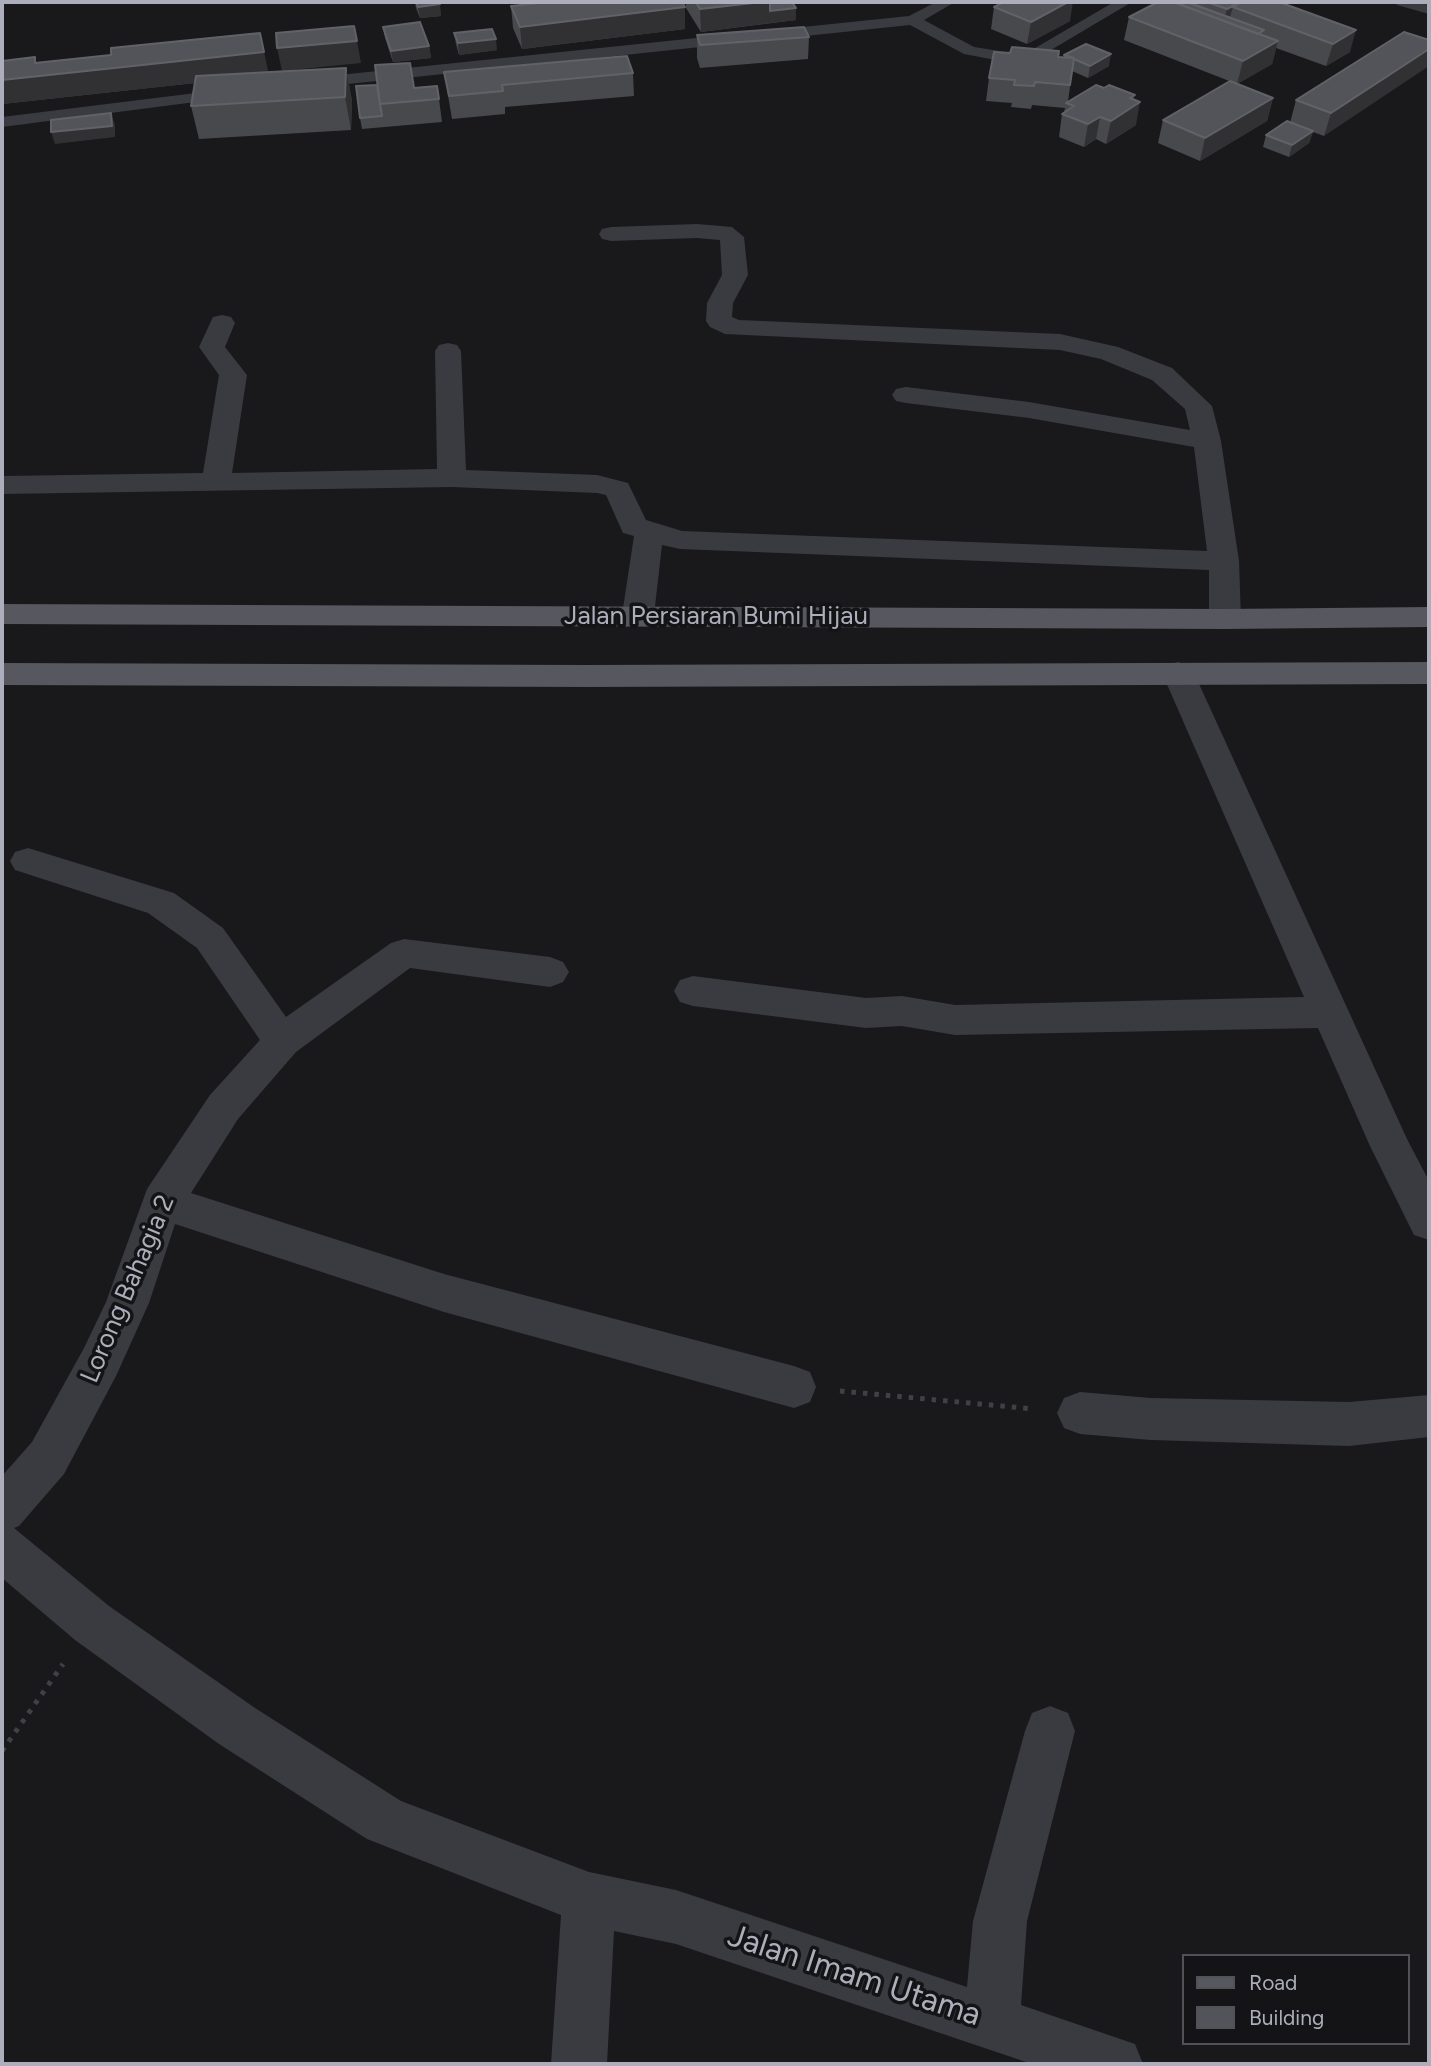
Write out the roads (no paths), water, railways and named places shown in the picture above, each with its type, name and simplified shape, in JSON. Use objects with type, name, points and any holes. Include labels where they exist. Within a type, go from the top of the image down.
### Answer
[{"type":"main road","name":"Jalan Persiaran Bumi Hijau","points":[[2,614],[115,644],[1178,673],[1429,673]]},
{"type":"main road","name":"Jalan Persiaran Bumi Hijau","points":[[2,674],[115,644],[638,615],[1225,619],[1429,617]]},
{"type":"street","points":[[611,234],[697,231],[723,232],[732,237],[735,275],[720,303],[719,321],[734,328],[1060,342],[1110,353],[1163,374],[1198,405],[1207,441],[1224,561],[1225,619]]},
{"type":"street","points":[[216,481],[233,374],[212,347],[222,323]]},
{"type":"street","points":[[448,351],[452,478]]},
{"type":"street","points":[[906,395],[1029,410],[1207,441]]},
{"type":"street","points":[[2,485],[452,478],[608,486],[618,489],[634,526],[680,540],[1224,561]]},
{"type":"street","points":[[638,615],[649,532]]},
{"type":"street","points":[[1178,673],[1390,1146],[1429,1222]]},
{"type":"street","points":[[29,861],[161,903],[171,910],[210,938],[282,1041]]},
{"type":"street","name":"Lorong Bahagia 2","points":[[2,1510],[48,1458],[100,1362],[127,1303],[162,1202],[224,1107],[282,1041],[404,953],[550,972]]},
{"type":"street","points":[[693,991],[866,1013],[902,1011],[955,1020],[1331,1012]]},
{"type":"street","points":[[162,1202],[444,1293],[794,1387]]},
{"type":"street","points":[[1080,1413],[1151,1419],[1349,1424],[1429,1416]]},
{"type":"street","name":"Jalan Imam Utama","points":[[2,1548],[92,1623],[237,1726],[385,1821],[589,1899],[676,1917],[1115,2064]]},
{"type":"street","points":[[992,2022],[1000,1922],[1050,1731]]},
{"type":"street","points":[[579,2064],[589,1899]]},
{"type":"lane","points":[[292,86],[912,20],[947,2]]},
{"type":"lane","points":[[912,20],[970,51],[1006,57],[1034,55],[1124,2]]},
{"type":"lane","points":[[1402,2],[1429,10]]},
{"type":"lane","points":[[2,122],[251,91]]}]
